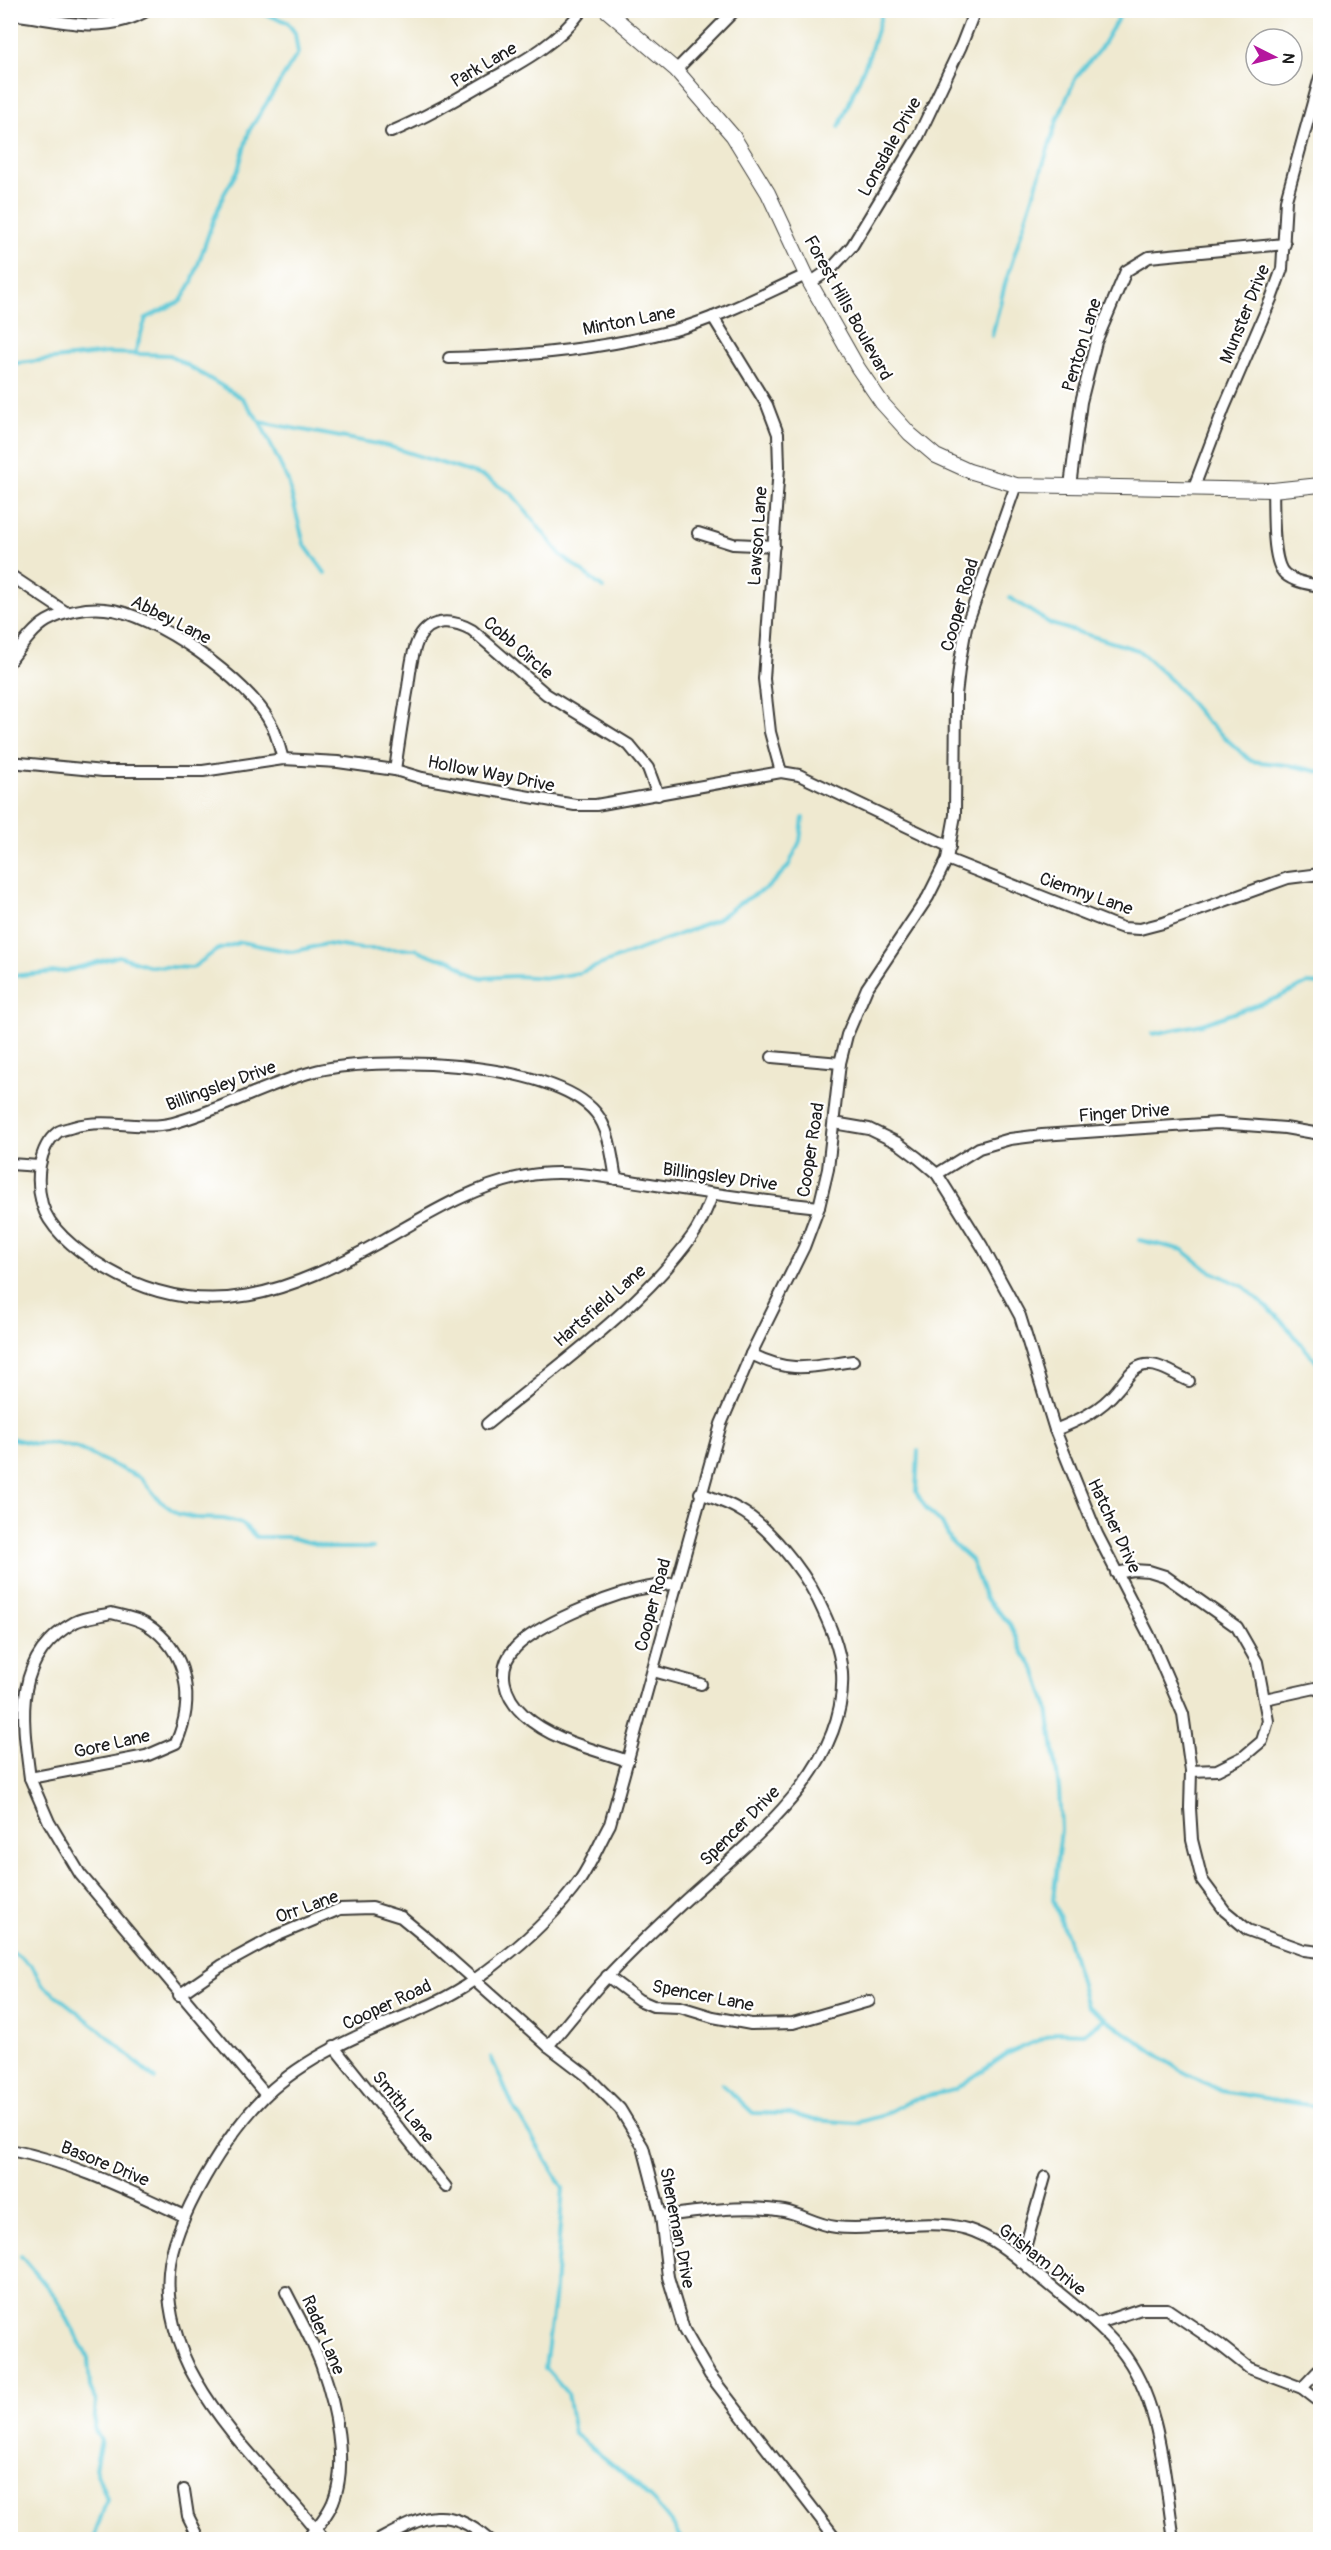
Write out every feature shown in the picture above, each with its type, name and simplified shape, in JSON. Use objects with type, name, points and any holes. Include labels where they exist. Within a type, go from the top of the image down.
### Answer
[{"type":"main road","name":"Forest Hills Boulevard","points":[[606,10],[675,70],[733,136],[768,193],[808,279],[858,368],[882,403],[910,434],[936,456],[969,471],[1016,485],[1273,490],[1320,485]]},
{"type":"street","points":[[10,14],[90,26],[121,23],[148,10]]},
{"type":"street","name":"Park Lane","points":[[391,132],[428,116],[542,51],[569,28],[582,10]]},
{"type":"street","points":[[675,70],[735,10]]},
{"type":"street","name":"Lonsdale Drive","points":[[808,279],[832,268],[852,246],[918,136],[961,46],[975,10]]},
{"type":"street","name":"Munster Drive","points":[[1194,487],[1282,268],[1286,200],[1320,77]]},
{"type":"street","name":"Penton Lane","points":[[1070,486],[1081,402],[1096,342],[1126,271],[1149,257],[1285,244]]},
{"type":"street","name":"Minton Lane","points":[[449,358],[563,350],[676,329],[713,317],[808,279]]},
{"type":"street","name":"Lawson Lane","points":[[713,317],[767,405],[778,434],[779,467],[764,679],[770,732],[781,772]]},
{"type":"street","name":"Cooper Road","points":[[324,2540],[252,2458],[222,2420],[195,2378],[175,2325],[169,2292],[169,2271],[184,2216],[221,2151],[266,2095],[334,2047],[440,2000],[473,1981],[546,1921],[580,1879],[610,1824],[721,1424],[751,1354],[804,1247],[819,1207],[828,1169],[840,1063],[847,1035],[867,988],[928,897],[947,859],[955,815],[956,704],[966,627],[1016,485]]},
{"type":"street","points":[[1273,490],[1276,549],[1283,573],[1299,581],[1320,586]]},
{"type":"street","points":[[698,533],[733,544],[774,546]]},
{"type":"street","points":[[10,575],[67,613]]},
{"type":"street","name":"Abbey Lane","points":[[10,661],[46,621],[67,613],[106,609],[131,616],[207,656],[260,707],[272,724],[282,759]]},
{"type":"street","name":"Cobb Circle","points":[[394,770],[410,672],[419,638],[427,628],[437,622],[460,623],[472,630],[546,694],[629,745],[648,768],[658,795]]},
{"type":"street","name":"Hollow Way Drive","points":[[10,762],[103,771],[203,771],[282,759],[338,762],[394,770],[422,778],[575,805],[596,805],[781,772],[799,775],[950,847]]},
{"type":"street","name":"Ciemny Lane","points":[[947,859],[1108,923],[1123,928],[1140,929],[1163,923],[1288,878],[1320,874]]},
{"type":"street","points":[[772,1057],[840,1063]]},
{"type":"street","name":"Billingsley Drive","points":[[616,1179],[612,1154],[600,1117],[590,1106],[567,1092],[533,1078],[448,1064],[419,1062],[349,1065],[316,1071],[278,1081],[209,1111],[168,1124],[100,1121],[59,1131],[48,1145],[39,1166],[38,1183],[43,1208],[52,1224],[88,1258],[142,1287],[200,1299],[250,1297],[288,1286],[350,1258],[435,1209],[478,1188],[529,1175],[555,1173],[616,1179],[819,1207]]},
{"type":"street","name":"Hatcher Drive","points":[[834,1123],[869,1129],[884,1135],[898,1143],[937,1174],[1002,1281],[1020,1316],[1055,1430],[1097,1534],[1149,1635],[1183,1714],[1191,1772],[1190,1808],[1196,1861],[1202,1880],[1213,1897],[1248,1930],[1304,1950],[1320,1952]]},
{"type":"street","name":"Finger Drive","points":[[937,1174],[979,1148],[1010,1139],[1218,1123],[1285,1128],[1320,1134]]},
{"type":"street","points":[[10,1164],[39,1166]]},
{"type":"street","name":"Hartsfield Lane","points":[[487,1424],[615,1317],[665,1270],[695,1233],[713,1194]]},
{"type":"street","points":[[751,1354],[774,1365],[796,1368],[853,1361]]},
{"type":"street","points":[[1055,1430],[1080,1420],[1110,1398],[1135,1368],[1145,1365],[1156,1366],[1189,1380]]},
{"type":"street","name":"Spencer Drive","points":[[548,2046],[607,1977],[676,1909],[773,1821],[809,1775],[828,1741],[838,1714],[842,1674],[833,1631],[814,1592],[765,1530],[739,1509],[700,1493]]},
{"type":"street","points":[[1116,1573],[1133,1569],[1165,1576],[1237,1627],[1257,1662],[1268,1721],[1262,1741],[1243,1757],[1217,1770],[1191,1772]]},
{"type":"street","points":[[628,1761],[560,1737],[524,1716],[506,1692],[505,1665],[515,1648],[548,1625],[620,1594],[676,1583]]},
{"type":"street","name":"Gore Lane","points":[[30,1778],[146,1756],[176,1743],[184,1725],[187,1685],[180,1665],[167,1644],[147,1625],[130,1617],[111,1613],[76,1621],[48,1643],[30,1676],[24,1698],[22,1720],[30,1778],[49,1822],[80,1874],[179,1995],[266,2095]]},
{"type":"street","points":[[653,1671],[701,1684]]},
{"type":"street","points":[[1265,1699],[1315,1688],[1320,1691]]},
{"type":"street","name":"Orr Lane","points":[[179,1995],[221,1966],[276,1936],[340,1909],[372,1908],[401,1917],[473,1981]]},
{"type":"street","name":"Spencer Lane","points":[[607,1977],[639,2000],[653,2006],[680,2007],[713,2017],[751,2024],[793,2023],[869,2001]]},
{"type":"street","name":"Sheneman Drive","points":[[473,1981],[548,2046],[586,2075],[620,2109],[643,2148],[661,2216],[668,2277],[684,2330],[710,2374],[837,2540]]},
{"type":"street","name":"Smith Lane","points":[[334,2047],[446,2187]]},
{"type":"street","name":"Basore Drive","points":[[10,2150],[37,2155],[83,2170],[184,2216]]},
{"type":"street","points":[[1021,2262],[1045,2177]]},
{"type":"street","name":"Grisham Drive","points":[[661,2216],[746,2208],[768,2209],[787,2211],[835,2227],[946,2225],[968,2229],[988,2238],[1096,2324],[1121,2350],[1132,2369],[1157,2428],[1174,2540]]},
{"type":"street","name":"Rader Lane","points":[[286,2292],[322,2366],[336,2423],[340,2464],[333,2502],[306,2540]]},
{"type":"street","points":[[1096,2324],[1141,2309],[1167,2309],[1249,2368],[1302,2388],[1320,2402]]},
{"type":"street","points":[[1302,2388],[1320,2369]]},
{"type":"street","points":[[184,2490],[188,2516],[200,2540]]},
{"type":"street","points":[[379,2540],[429,2516],[443,2516],[457,2521],[480,2532],[489,2540]]},
{"type":"waterway","points":[[135,353],[146,318],[181,301],[192,282],[224,194],[238,170],[249,131],[298,53],[295,33],[287,22],[254,10]]},
{"type":"waterway","points":[[839,127],[869,56],[883,10]]},
{"type":"waterway","points":[[992,336],[1005,284],[1058,118],[1076,77],[1100,49],[1123,10]]},
{"type":"waterway","points":[[10,364],[107,353],[170,355],[242,398],[260,422],[388,446],[485,477],[512,494],[561,555],[603,588]]},
{"type":"waterway","points":[[260,422],[288,481],[304,544],[325,573]]},
{"type":"waterway","points":[[1010,598],[1051,624],[1138,650],[1172,681],[1206,721],[1251,761],[1294,766],[1320,772]]},
{"type":"waterway","points":[[10,976],[66,971],[119,956],[149,966],[192,968],[217,950],[241,942],[292,952],[326,944],[362,949],[415,949],[438,958],[452,960],[467,972],[483,978],[515,976],[549,978],[579,973],[716,920],[768,887],[788,867],[800,841],[803,818]]},
{"type":"waterway","points":[[1153,1034],[1202,1024],[1277,998],[1308,983],[1320,984]]},
{"type":"waterway","points":[[1139,1240],[1183,1250],[1208,1270],[1244,1287],[1281,1320],[1320,1366]]},
{"type":"waterway","points":[[10,1438],[35,1444],[55,1443],[77,1448],[141,1478],[160,1501],[178,1514],[196,1518],[224,1519],[243,1524],[256,1537],[288,1537],[331,1548],[373,1548]]},
{"type":"waterway","points":[[918,1451],[916,1492],[927,1510],[941,1522],[952,1543],[971,1560],[985,1598],[1010,1624],[1023,1652],[1036,1672],[1048,1708],[1059,1789],[1061,1829],[1053,1900],[1068,1939],[1087,2006],[1178,2069],[1221,2091],[1320,2107]]},
{"type":"waterway","points":[[10,1950],[32,1966],[43,1985],[99,2029],[155,2079]]},
{"type":"waterway","points":[[722,2084],[753,2113],[791,2114],[814,2120],[856,2123],[881,2116],[913,2099],[954,2090],[1007,2054],[1057,2032],[1085,2033],[1106,2018]]},
{"type":"waterway","points":[[491,2057],[513,2106],[563,2188],[554,2299],[545,2368],[567,2393],[574,2434],[647,2495],[683,2540]]},
{"type":"waterway","points":[[21,2256],[56,2297],[88,2358],[90,2387],[96,2401],[94,2428],[101,2441],[95,2468],[107,2499],[93,2540]]}]
